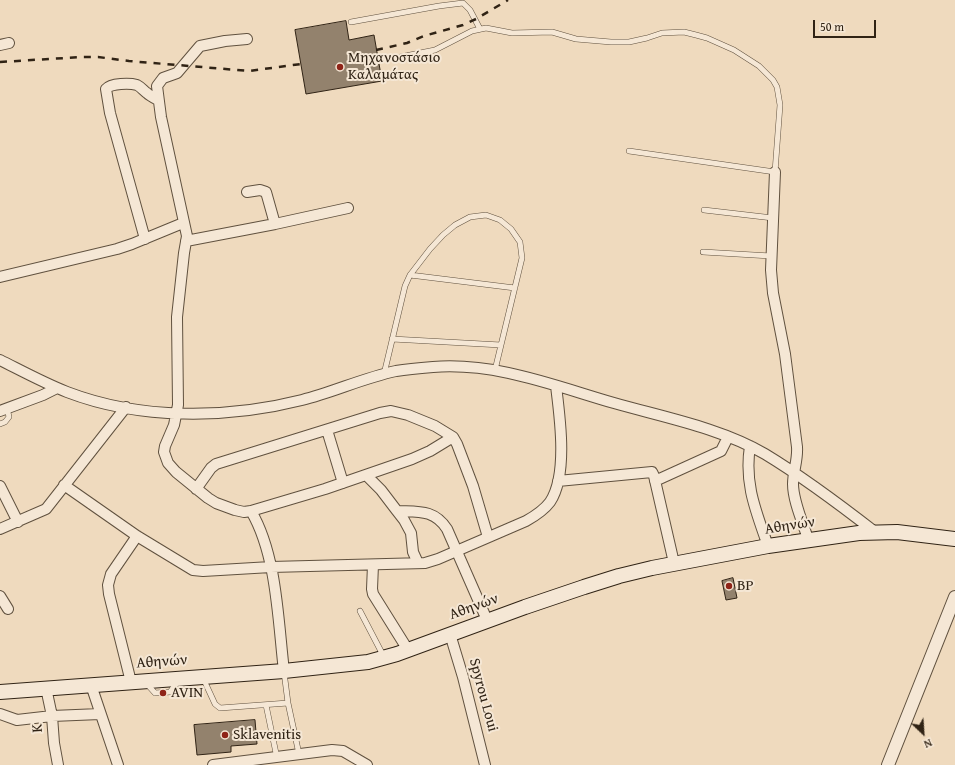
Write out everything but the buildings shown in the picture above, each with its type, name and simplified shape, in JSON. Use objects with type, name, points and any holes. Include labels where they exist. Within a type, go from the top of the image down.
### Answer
[{"type":"main road","name":"Αθηνών","points":[[0,692],[284,671],[359,663],[384,658],[408,650],[487,620],[619,576],[674,564],[808,539],[875,532],[916,533],[955,539]]},
{"type":"street","points":[[247,39],[200,46],[177,72],[165,76],[158,83],[156,88],[183,223],[187,236],[177,316],[178,398],[173,429],[165,446],[164,455],[168,463],[196,489],[211,500],[230,509],[244,512],[366,475],[421,455],[438,447],[453,437]]},
{"type":"street","points":[[145,239],[107,102],[106,89],[113,85],[134,85],[138,86],[158,100]]},
{"type":"street","points":[[775,172],[770,256],[772,284],[785,354],[797,447],[798,461],[793,484],[794,493],[808,539]]},
{"type":"street","points":[[247,192],[260,190],[266,192],[275,224]]},
{"type":"street","points":[[186,242],[348,208]]},
{"type":"street","points":[[0,277],[101,253],[145,239],[183,223]]},
{"type":"street","points":[[0,360],[57,388],[91,400],[158,412],[218,414],[268,408],[312,397],[384,374],[417,368],[472,366],[495,370],[535,379],[665,417],[728,437],[750,446],[795,473],[826,494],[875,532]]},
{"type":"street","points":[[64,485],[138,536],[193,570],[203,571],[271,567],[373,565],[432,561],[526,521],[547,505],[553,496],[558,481],[560,466],[560,421],[556,386]]},
{"type":"street","points":[[3,410],[43,395],[57,388]]},
{"type":"street","points":[[0,529],[46,509],[126,407]]},
{"type":"street","points":[[196,489],[211,468],[216,464],[391,411],[418,418],[444,430],[453,437],[473,486],[488,537]]},
{"type":"street","points":[[327,430],[342,483]]},
{"type":"street","points":[[655,481],[721,451],[728,437]]},
{"type":"street","points":[[750,446],[748,460],[749,486],[768,546]]},
{"type":"street","points":[[558,481],[648,472],[653,473],[674,564]]},
{"type":"street","points":[[366,475],[381,490],[404,520],[411,533],[413,552],[418,563]]},
{"type":"street","points":[[0,486],[18,522]]},
{"type":"street","points":[[251,511],[258,524],[271,567],[284,671]]},
{"type":"street","points":[[397,511],[417,511],[436,516],[447,529],[487,620]]},
{"type":"street","points":[[137,681],[108,594],[108,585],[111,574],[138,536]]},
{"type":"street","points":[[373,565],[373,594],[408,650]]},
{"type":"street","points":[[0,596],[8,609]]},
{"type":"street","points":[[888,765],[955,597]]},
{"type":"street","name":"Spyrou Loui","points":[[450,634],[463,677],[485,765]]},
{"type":"street","points":[[91,685],[118,765]]},
{"type":"street","name":"Κ","points":[[46,688],[52,716],[54,743],[58,765]]},
{"type":"street","points":[[0,714],[17,720],[52,716],[100,714]]},
{"type":"street","points":[[212,765],[338,750],[367,765]]},
{"type":"lane","points":[[351,22],[439,6],[463,4],[470,10],[480,29]]},
{"type":"lane","points":[[400,57],[435,50],[464,35],[480,29],[490,28],[512,33],[552,32],[576,39],[611,42],[629,42],[662,33],[684,32],[707,38],[734,50],[763,69],[777,87],[780,105],[775,172],[629,151]]},
{"type":"lane","points":[[704,210],[773,218]]},
{"type":"lane","points":[[384,374],[402,296],[410,275],[443,234],[455,225],[470,217],[486,215],[500,220],[511,229],[520,242],[522,258],[495,370]]},
{"type":"lane","points":[[703,252],[770,256]]},
{"type":"lane","points":[[410,275],[515,288]]},
{"type":"lane","points":[[392,339],[501,345]]},
{"type":"lane","points":[[0,424],[8,420],[9,417],[3,410]]},
{"type":"lane","points":[[360,611],[384,658]]},
{"type":"lane","points":[[284,671],[288,703],[299,755]]},
{"type":"lane","points":[[202,676],[215,704],[220,708],[288,703]]},
{"type":"lane","points":[[266,705],[277,758]]},
{"type":"railway","points":[[376,50],[407,43],[424,36],[463,25],[508,0]]},
{"type":"railway","points":[[0,62],[98,57],[249,71],[301,64]]},
{"type":"place","name":"Μηχανοστάσιο Καλαμάτας","points":[[340,67]]},
{"type":"place","name":"BP","points":[[729,586]]},
{"type":"place","name":"AVIN","points":[[163,693]]},
{"type":"place","name":"Sklavenitis","points":[[225,735]]}]
